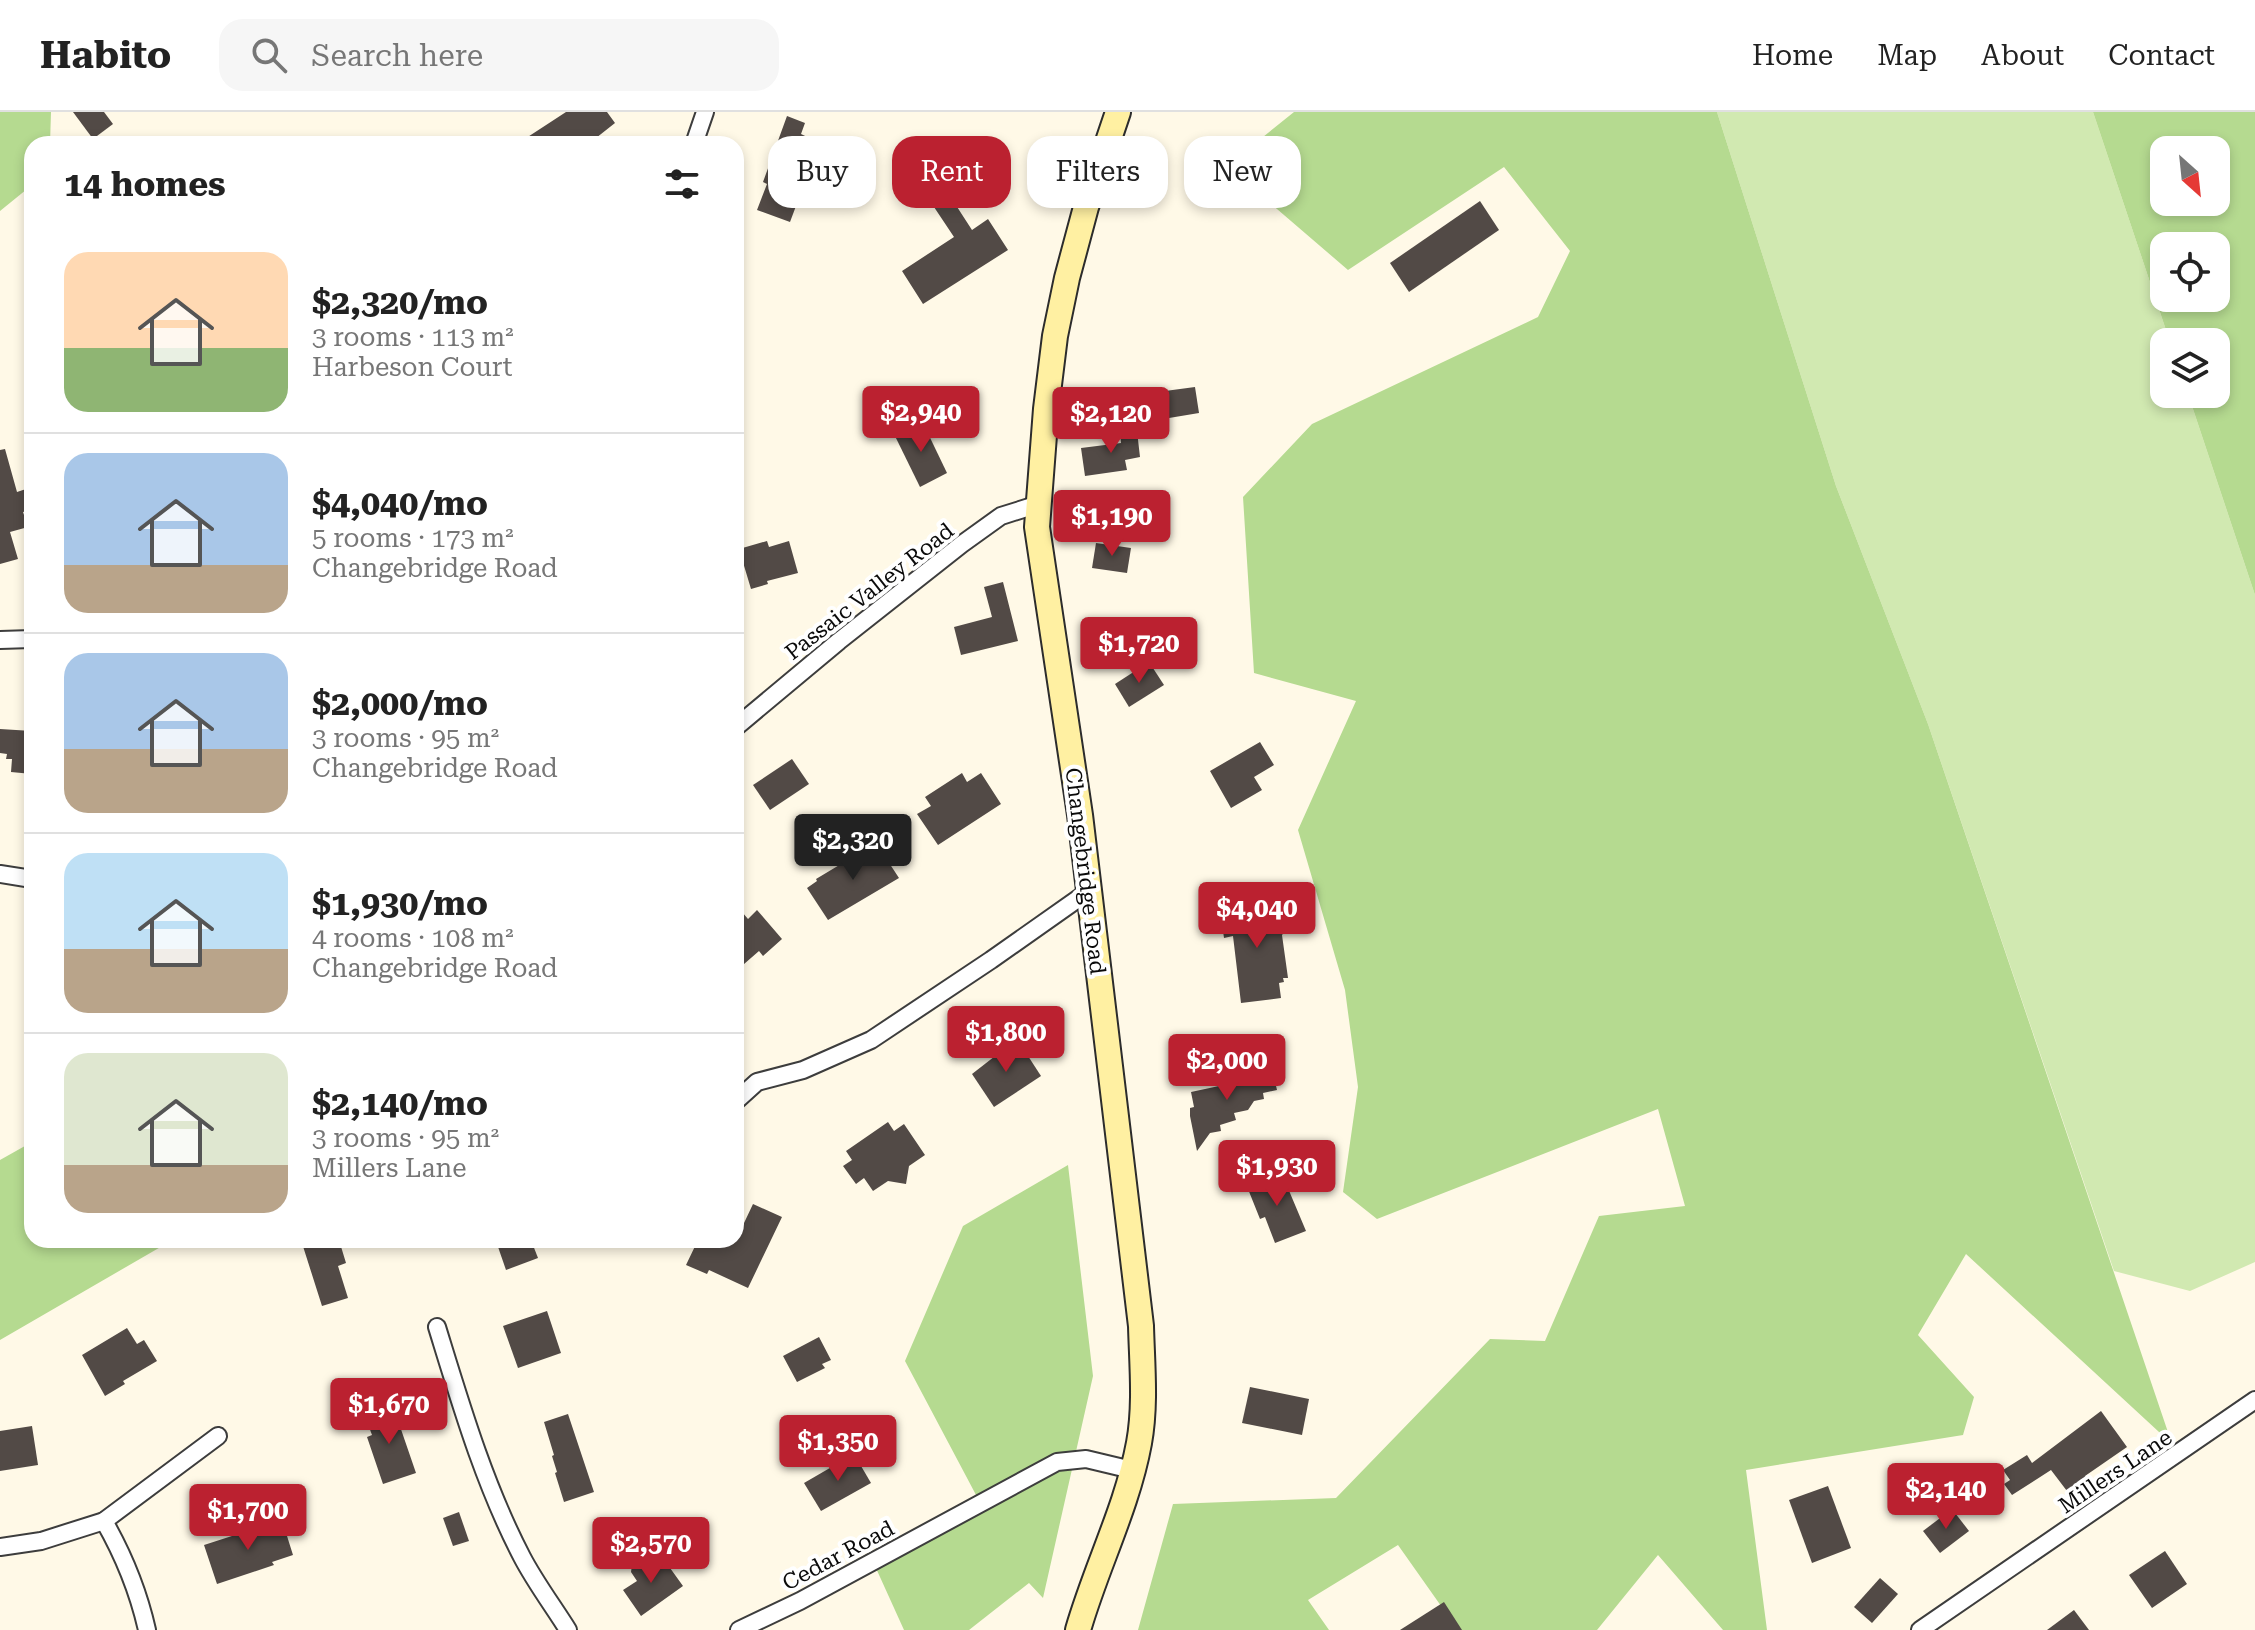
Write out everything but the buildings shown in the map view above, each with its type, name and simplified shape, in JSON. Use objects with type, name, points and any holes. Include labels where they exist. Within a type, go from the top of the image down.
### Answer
[{"type":"main road","name":"Changebridge Road","points":[[1078,1630],[1086,1600],[1119,1518],[1139,1441],[1143,1389],[1141,1326],[1089,891],[1037,527],[1055,336],[1086,207],[1118,112]]},
{"type":"street","points":[[697,136],[705,112]]},
{"type":"street","name":"Passaic Valley Road","points":[[744,720],[962,544],[1001,516],[1039,504]]},
{"type":"street","points":[[0,640],[24,639]]},
{"type":"street","points":[[0,874],[24,878]]},
{"type":"street","points":[[744,1094],[757,1082],[803,1070],[871,1040],[1089,891]]},
{"type":"street","points":[[437,1327],[498,1507],[524,1560],[568,1630]]},
{"type":"street","name":"Millers Lane","points":[[1920,1630],[2255,1400]]},
{"type":"street","points":[[0,1547],[41,1541],[104,1521],[218,1436]]},
{"type":"street","name":"Cedar Road","points":[[739,1630],[912,1542],[1057,1462],[1086,1459],[1132,1470]]},
{"type":"street","points":[[104,1521],[125,1558],[147,1630]]},
{"type":"green space","points":[[0,112],[51,112],[50,136],[24,136],[24,192],[0,211]]},
{"type":"green space","points":[[1294,112],[1717,112],[1836,486],[1928,724],[2172,1444],[1966,1254],[1918,1335],[1974,1397],[1963,1435],[1746,1470],[1767,1630],[1723,1630],[1658,1555],[1597,1630],[1458,1630],[1398,1545],[1308,1600],[1329,1630],[1138,1630],[1173,1504],[1336,1498],[1490,1339],[1545,1341],[1599,1216],[1685,1206],[1658,1109],[1377,1219],[1343,1192],[1358,1087],[1345,990],[1298,830],[1356,701],[1254,673],[1243,497],[1312,424],[1538,317],[1570,251],[1504,167],[1348,270],[1276,208],[1301,208],[1301,136],[1264,136]]},
{"type":"green space","points":[[1717,112],[2093,112],[2150,282],[2150,312],[2160,312],[2165,328],[2150,328],[2150,408],[2193,408],[2255,595],[2255,1262],[2190,1291],[2114,1271],[1928,724],[1836,486]]},
{"type":"green space","points":[[2093,112],[2255,112],[2255,595],[2193,408],[2230,408],[2230,328],[2165,328],[2160,312],[2230,312],[2230,232],[2150,232],[2150,282]]},
{"type":"green space","points":[[24,1146],[24,1248],[159,1248],[0,1340],[0,1160]]},
{"type":"green space","points":[[1068,1165],[1093,1376],[1043,1598],[1029,1583],[969,1630],[904,1630],[875,1566],[984,1510],[905,1361],[963,1226]]}]
